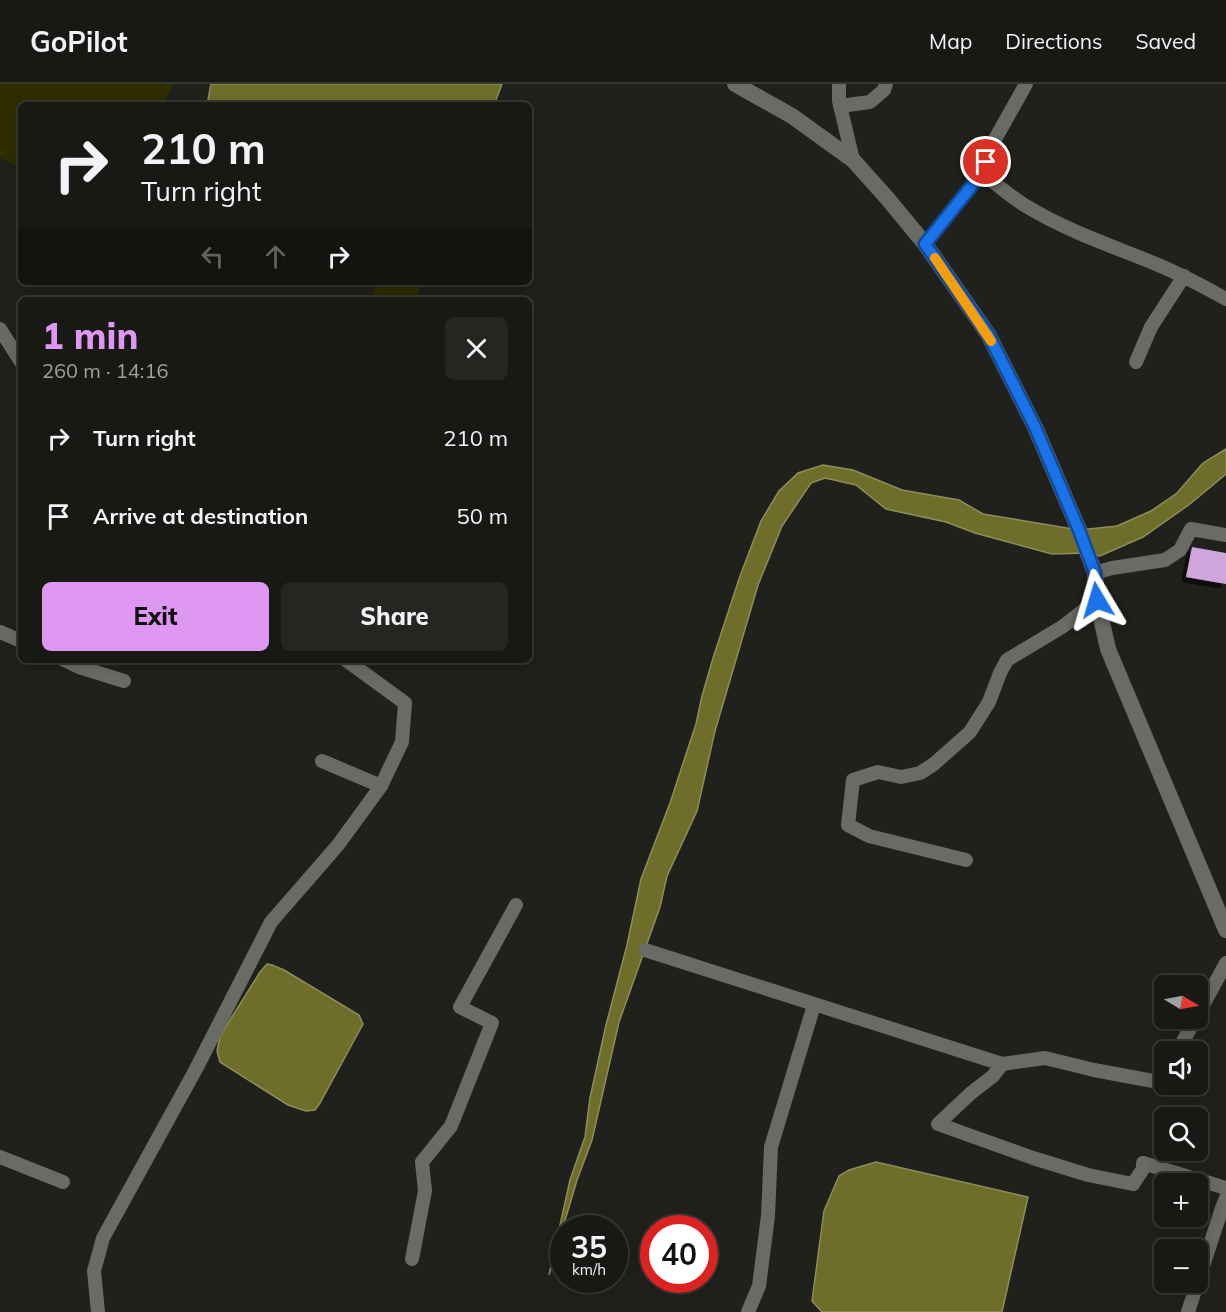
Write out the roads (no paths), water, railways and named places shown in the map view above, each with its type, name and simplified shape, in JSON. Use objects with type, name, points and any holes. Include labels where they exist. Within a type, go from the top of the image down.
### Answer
[{"type":"street","points":[[735,84],[792,116],[853,160],[925,244],[988,334],[1035,427],[1079,530],[1095,573],[1097,600],[1108,650],[1226,930]]},
{"type":"street","points":[[839,84],[840,106],[853,160]]},
{"type":"street","points":[[840,106],[870,102],[884,90],[886,84]]},
{"type":"street","points":[[925,244],[982,173],[989,150],[1026,84]]},
{"type":"street","points":[[982,173],[1025,205],[1054,221],[1098,242],[1184,276],[1226,298]]},
{"type":"street","points":[[1136,362],[1150,327],[1184,276]]},
{"type":"street","points":[[0,329],[18,357]]},
{"type":"street","points":[[1095,573],[1112,568],[1165,560],[1180,550],[1191,530],[1226,535]]},
{"type":"street","points":[[966,860],[869,836],[848,825],[854,780],[878,772],[901,777],[920,773],[934,764],[970,732],[989,702],[1007,660],[1062,627],[1097,600]]},
{"type":"street","points":[[0,632],[18,640]]},
{"type":"street","points":[[70,663],[124,681]]},
{"type":"street","points":[[98,1312],[94,1271],[103,1238],[196,1069],[271,922],[338,845],[381,786],[402,742],[405,702],[350,663]]},
{"type":"street","points":[[322,761],[381,786]]},
{"type":"street","points":[[412,1259],[425,1191],[422,1162],[451,1126],[492,1023],[460,1007],[516,905]]},
{"type":"street","points":[[645,950],[1002,1064],[1045,1058],[1094,1070],[1154,1080]]},
{"type":"street","points":[[1208,995],[1226,963]]},
{"type":"street","points":[[748,1312],[759,1286],[768,1216],[771,1147],[814,1005]]},
{"type":"street","points":[[1002,1064],[993,1076],[938,1124],[1088,1175],[1133,1184],[1143,1169],[1143,1163],[1226,1188]]},
{"type":"street","points":[[0,1157],[63,1182]]},
{"type":"street","points":[[1188,1312],[1226,1198]]}]
